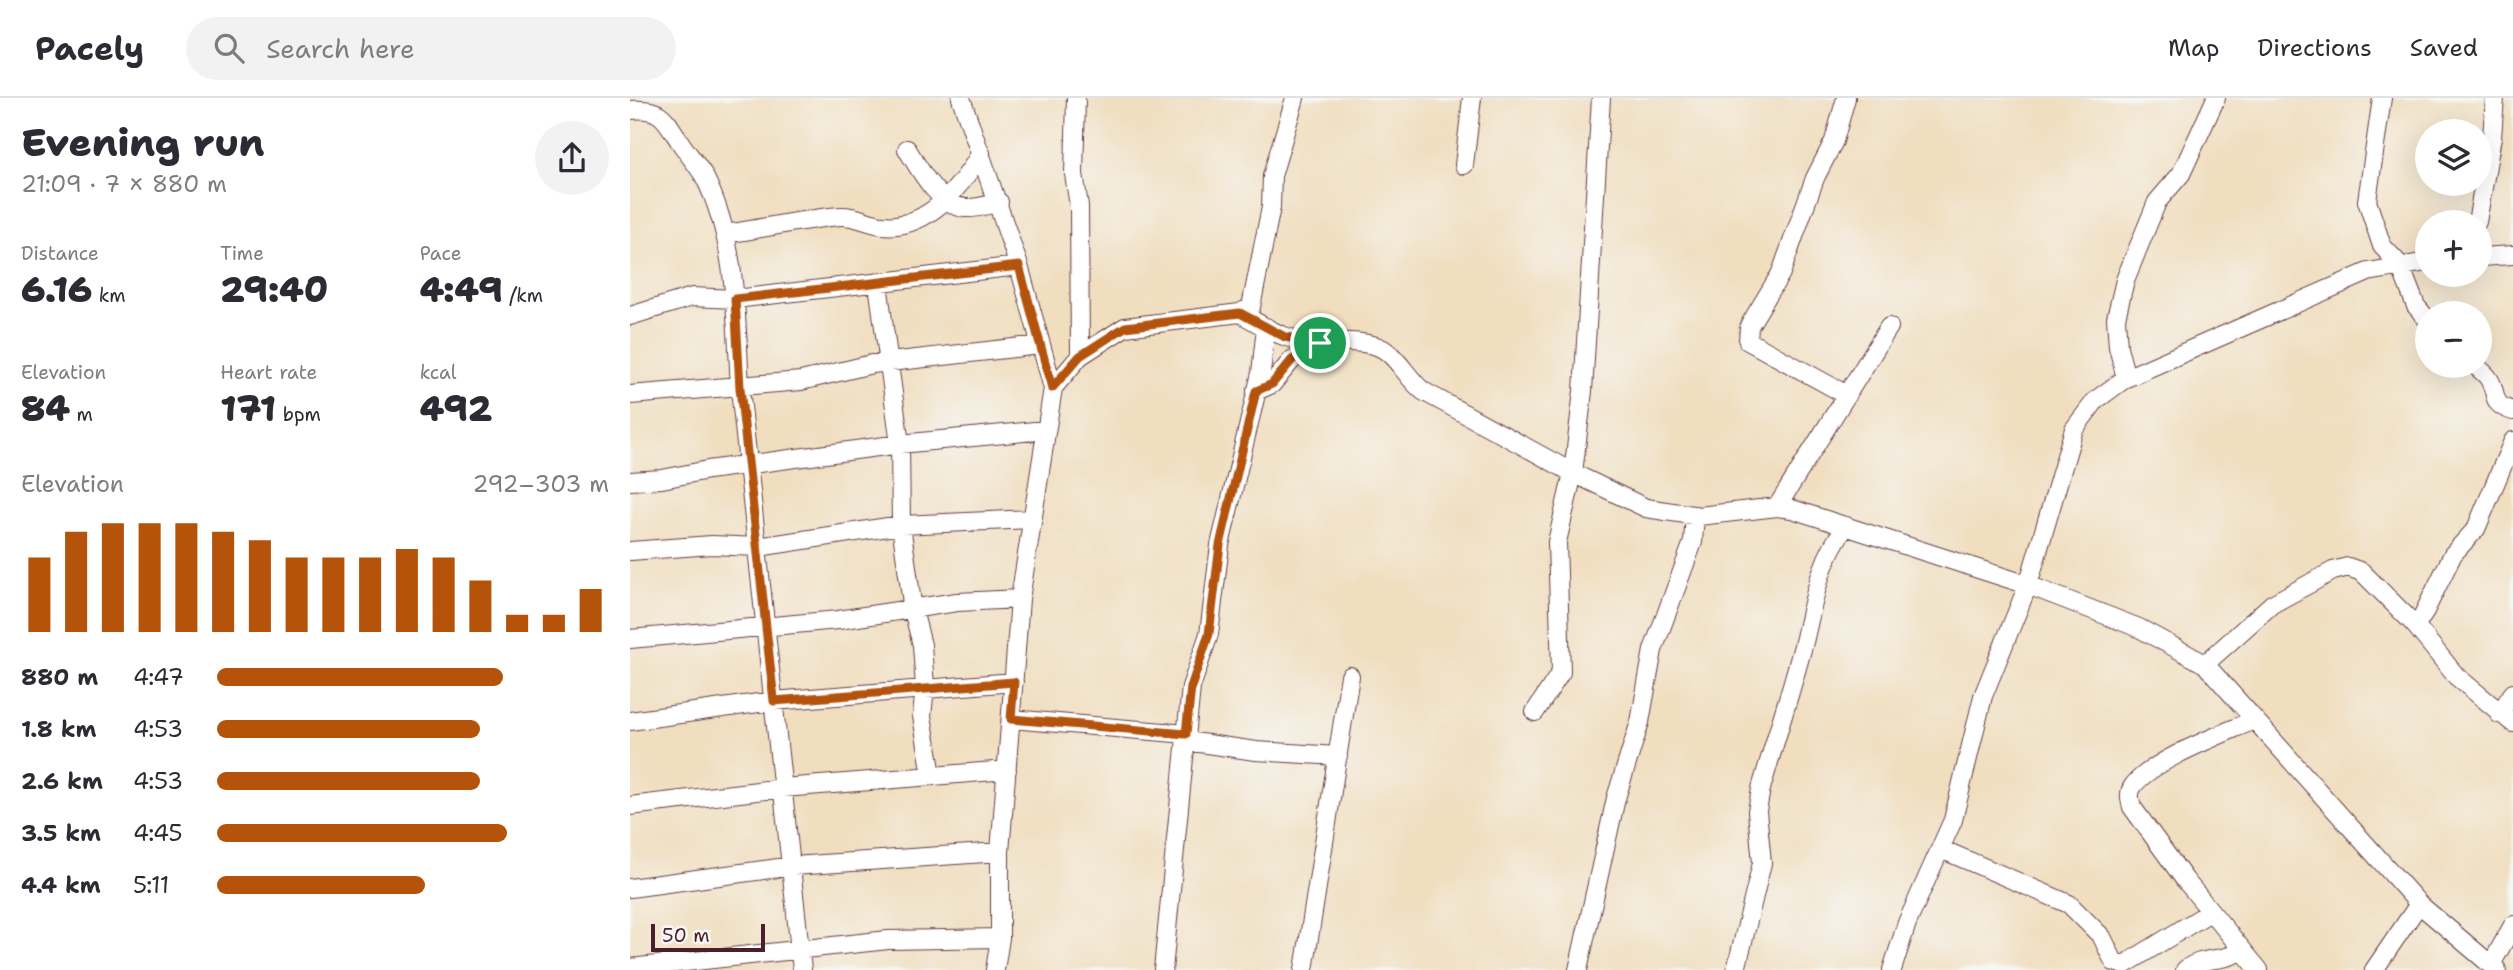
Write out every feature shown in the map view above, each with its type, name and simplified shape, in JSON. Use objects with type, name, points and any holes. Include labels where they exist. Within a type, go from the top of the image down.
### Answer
[{"type":"street","points":[[961,98],[999,202],[1052,388],[1020,599],[1000,852],[1000,938],[995,970]]},
{"type":"street","points":[[1076,98],[1074,174],[1079,206],[1080,356]]},
{"type":"street","points":[[1052,388],[1080,356],[1125,327],[1240,313],[1251,307],[1271,207],[1272,176],[1295,98]]},
{"type":"street","points":[[1464,165],[1472,98]]},
{"type":"street","points":[[1535,712],[1561,672],[1557,542],[1573,473],[1583,391],[1601,98]]},
{"type":"street","points":[[1845,394],[1748,341],[1748,334],[1749,326],[1781,273],[1815,178],[1834,141],[1846,98]]},
{"type":"street","points":[[2126,378],[2118,347],[2116,318],[2125,280],[2157,202],[2181,174],[2216,98]]},
{"type":"street","points":[[2382,98],[2367,201],[2382,246],[2400,265],[2415,303]]},
{"type":"street","points":[[2479,210],[2492,137],[2495,98]]},
{"type":"street","points":[[630,110],[647,109],[664,116],[704,177],[725,234],[735,299],[740,388],[802,970]]},
{"type":"street","points":[[907,149],[926,181],[957,207],[969,209],[999,202]]},
{"type":"street","points":[[725,234],[843,216],[884,225],[905,224],[947,199],[966,178],[981,153]]},
{"type":"street","points":[[2492,256],[2513,255]]},
{"type":"street","points":[[1892,970],[1907,923],[1953,820],[1983,696],[2028,584],[2074,429],[2096,400],[2126,378],[2368,272],[2415,263]]},
{"type":"street","points":[[630,316],[692,297],[735,299],[1019,266]]},
{"type":"street","points":[[878,284],[900,444],[901,525],[913,610],[922,645],[925,687],[922,716],[932,775]]},
{"type":"street","points":[[1240,313],[1285,337],[1320,343],[1369,344],[1386,350],[1409,380],[1423,391],[1573,473],[1646,508],[1695,516],[1777,507],[2028,584],[2139,628],[2205,664],[2418,904],[2494,967],[2513,925]]},
{"type":"street","points":[[1163,970],[1191,687],[1209,634],[1220,545],[1256,391],[1266,327]]},
{"type":"street","points":[[1777,507],[1889,327]]},
{"type":"street","points":[[1256,391],[1272,384],[1292,360],[1320,343]]},
{"type":"street","points":[[630,395],[801,381],[872,364],[1040,345]]},
{"type":"street","points":[[2487,378],[2501,408],[2513,411]]},
{"type":"street","points":[[630,481],[662,479],[900,444],[1045,430]]},
{"type":"street","points":[[2415,625],[2423,615],[2453,554],[2476,529],[2513,441]]},
{"type":"street","points":[[1578,970],[1607,834],[1640,722],[1653,650],[1693,542],[1695,516]]},
{"type":"street","points":[[630,551],[712,545],[758,547],[901,525],[1032,519]]},
{"type":"street","points":[[1736,970],[1762,863],[1757,811],[1761,789],[1803,643],[1818,580],[1829,552],[1846,526]]},
{"type":"street","points":[[2205,664],[2273,604],[2333,571],[2348,567],[2362,572],[2415,625],[2456,676],[2506,719],[2513,693]]},
{"type":"street","points":[[630,639],[913,610],[957,602],[1020,599]]},
{"type":"street","points":[[1304,970],[1350,676]]},
{"type":"street","points":[[630,721],[774,701],[1014,682]]},
{"type":"street","points":[[1011,719],[1186,738],[1256,751],[1338,756]]},
{"type":"street","points":[[2254,720],[2168,760],[2130,790],[2132,807],[2210,912],[2259,970]]},
{"type":"street","points":[[630,806],[783,788],[1007,770]]},
{"type":"street","points":[[1941,849],[2068,904],[2102,937],[2118,965],[2124,965],[2210,912]]},
{"type":"street","points":[[630,888],[793,866],[1000,852]]},
{"type":"street","points":[[2374,970],[2418,904]]},
{"type":"street","points":[[630,968],[888,940],[1000,938]]},
{"type":"street","points":[[2185,970],[2207,958],[2230,958],[2242,950]]},
{"type":"route","points":[[1019,266],[1052,388],[1080,356],[1125,327],[1240,313],[1285,337],[1320,343],[1292,360],[1272,384],[1256,391],[1220,545],[1209,634],[1191,687],[1186,734],[1011,719],[1014,682],[774,701],[764,626],[747,432],[740,388],[735,299],[1019,266]]}]
